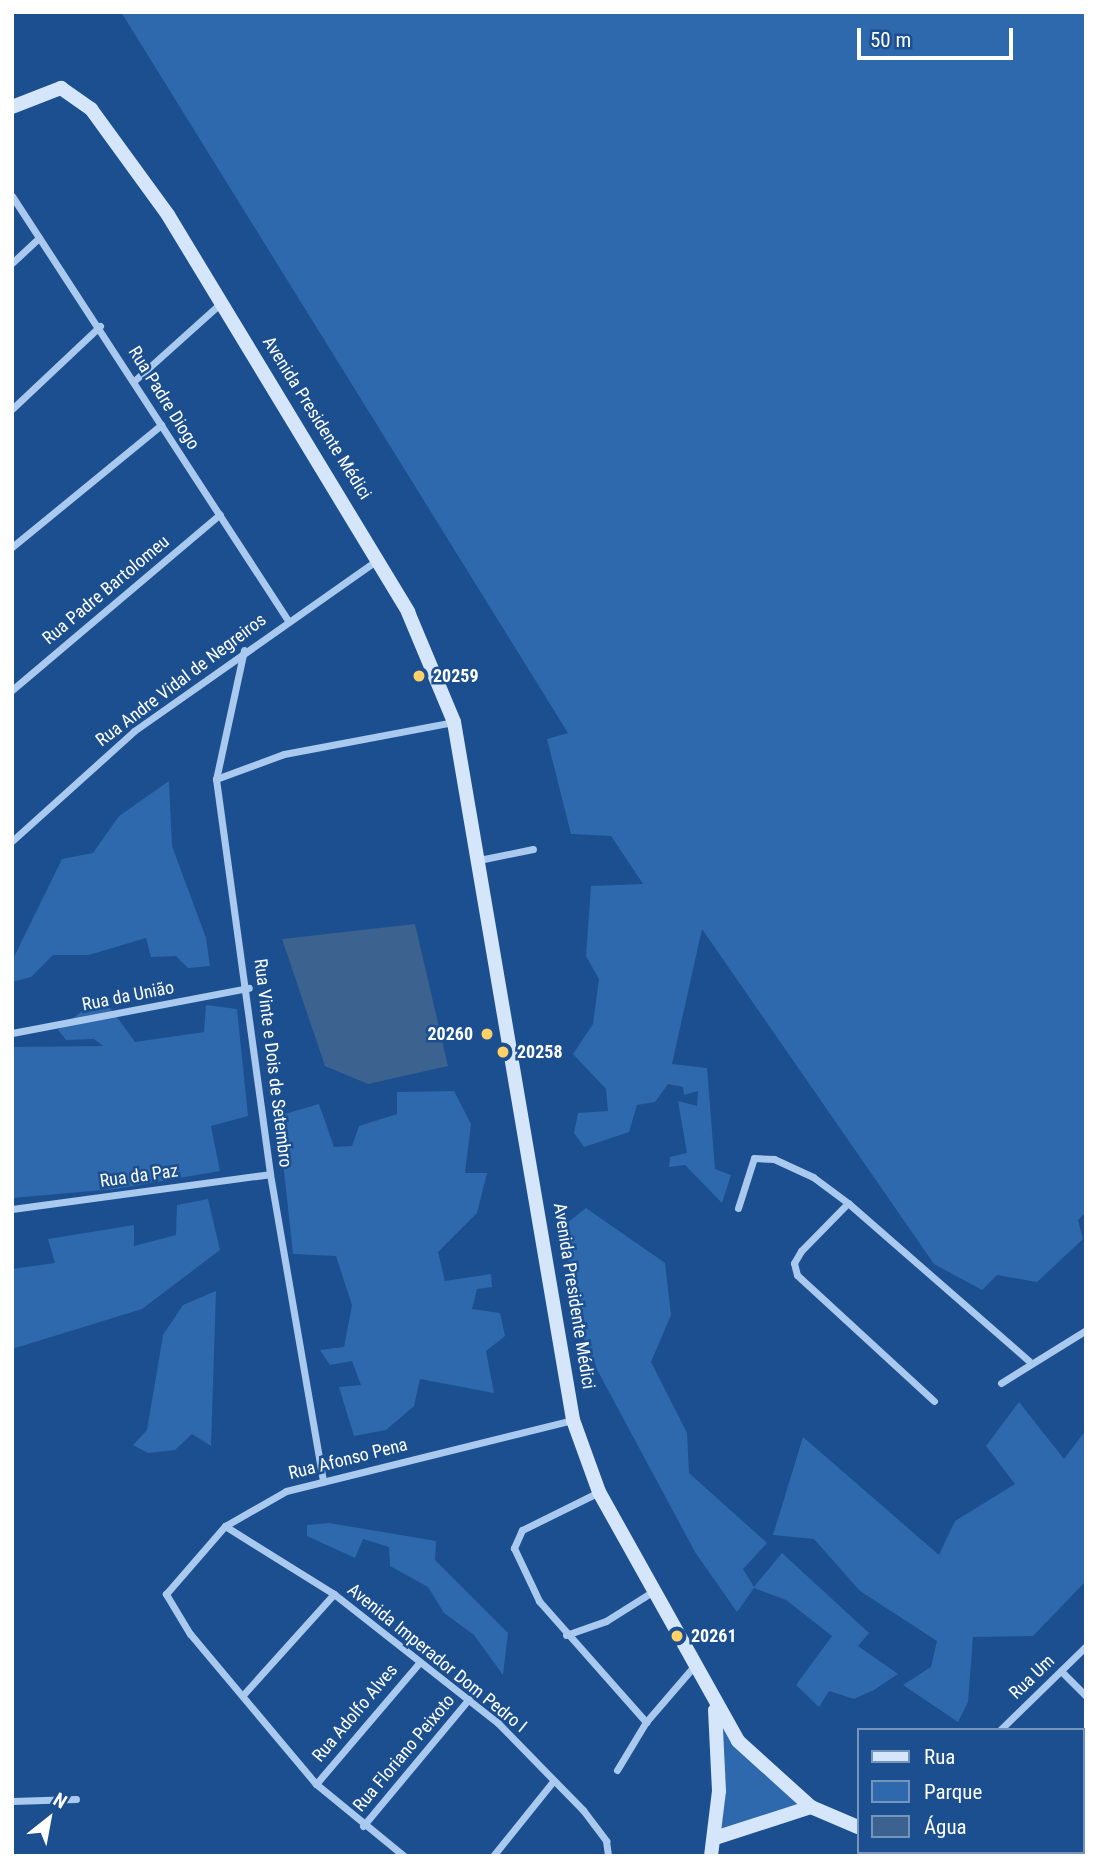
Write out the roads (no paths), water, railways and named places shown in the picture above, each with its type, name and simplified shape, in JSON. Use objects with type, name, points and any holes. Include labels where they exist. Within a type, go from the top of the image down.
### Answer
[{"type":"street","name":"Avenida Presidente Médici","points":[[12,107],[61,88],[83,102],[168,215],[380,558],[454,722],[573,1420],[598,1492],[695,1665],[715,1710],[751,1754],[811,1807],[856,1826]]},
{"type":"street","name":"Rua Padre Diogo","points":[[12,196],[100,326],[287,619]]},
{"type":"street","points":[[12,263],[39,237]]},
{"type":"street","points":[[134,381],[222,302]]},
{"type":"street","points":[[12,409],[100,326]]},
{"type":"street","points":[[12,547],[162,425]]},
{"type":"street","name":"Rua Padre Bartolomeu","points":[[12,690],[220,514]]},
{"type":"street","name":"Rua Andre Vidal de Negreiros","points":[[12,841],[134,731],[287,619],[380,558]]},
{"type":"street","name":"Rua Vinte e Dois de Setembro","points":[[244,650],[216,779],[249,988],[270,1174],[323,1481]]},
{"type":"street","points":[[216,779],[284,754],[454,722]]},
{"type":"street","points":[[479,860],[533,849]]},
{"type":"street","name":"Rua da União","points":[[12,1033],[249,988]]},
{"type":"street","points":[[738,1208],[754,1158],[774,1159],[813,1177],[849,1203],[1029,1361]]},
{"type":"street","name":"Rua da Paz","points":[[12,1209],[270,1174]]},
{"type":"street","points":[[849,1203],[801,1251],[794,1263],[797,1275],[934,1401]]},
{"type":"street","points":[[1001,1383],[1029,1361],[1086,1331]]},
{"type":"street","name":"Rua Afonso Pena","points":[[243,1695],[166,1594],[225,1526],[261,1502],[323,1481],[573,1420]]},
{"type":"street","points":[[598,1492],[515,1538],[521,1569],[566,1635],[646,1721]]},
{"type":"street","name":"Avenida Imperador Dom Pedro I","points":[[225,1526],[334,1594],[418,1664],[469,1699],[554,1780],[606,1842],[608,1856]]},
{"type":"street","points":[[566,1635],[606,1621],[652,1592]]},
{"type":"street","points":[[334,1594],[243,1695],[316,1784],[363,1826],[404,1856]]},
{"type":"street","name":"Rua Um","points":[[1002,1728],[1086,1646]]},
{"type":"street","name":"Rua Adolfo Alves","points":[[316,1784],[418,1664]]},
{"type":"street","points":[[617,1770],[646,1721],[695,1665]]},
{"type":"street","points":[[1060,1671],[1086,1696]]},
{"type":"street","name":"Rua Floriano Peixoto","points":[[363,1826],[469,1699]]},
{"type":"street","name":"Avenida Presidente Médici","points":[[715,1710],[718,1837]]},
{"type":"street","points":[[493,1856],[554,1780]]},
{"type":"street","points":[[12,1801],[76,1799]]},
{"type":"street","points":[[711,1856],[718,1837],[811,1807]]},
{"type":"water","points":[[415,924],[448,1066],[368,1084],[325,1066],[282,939]]},
{"type":"place","name":"20259","points":[[419,676]]},
{"type":"place","name":"20260","points":[[487,1034]]},
{"type":"place","name":"20258","points":[[503,1052]]},
{"type":"place","name":"20261","points":[[677,1636]]}]
